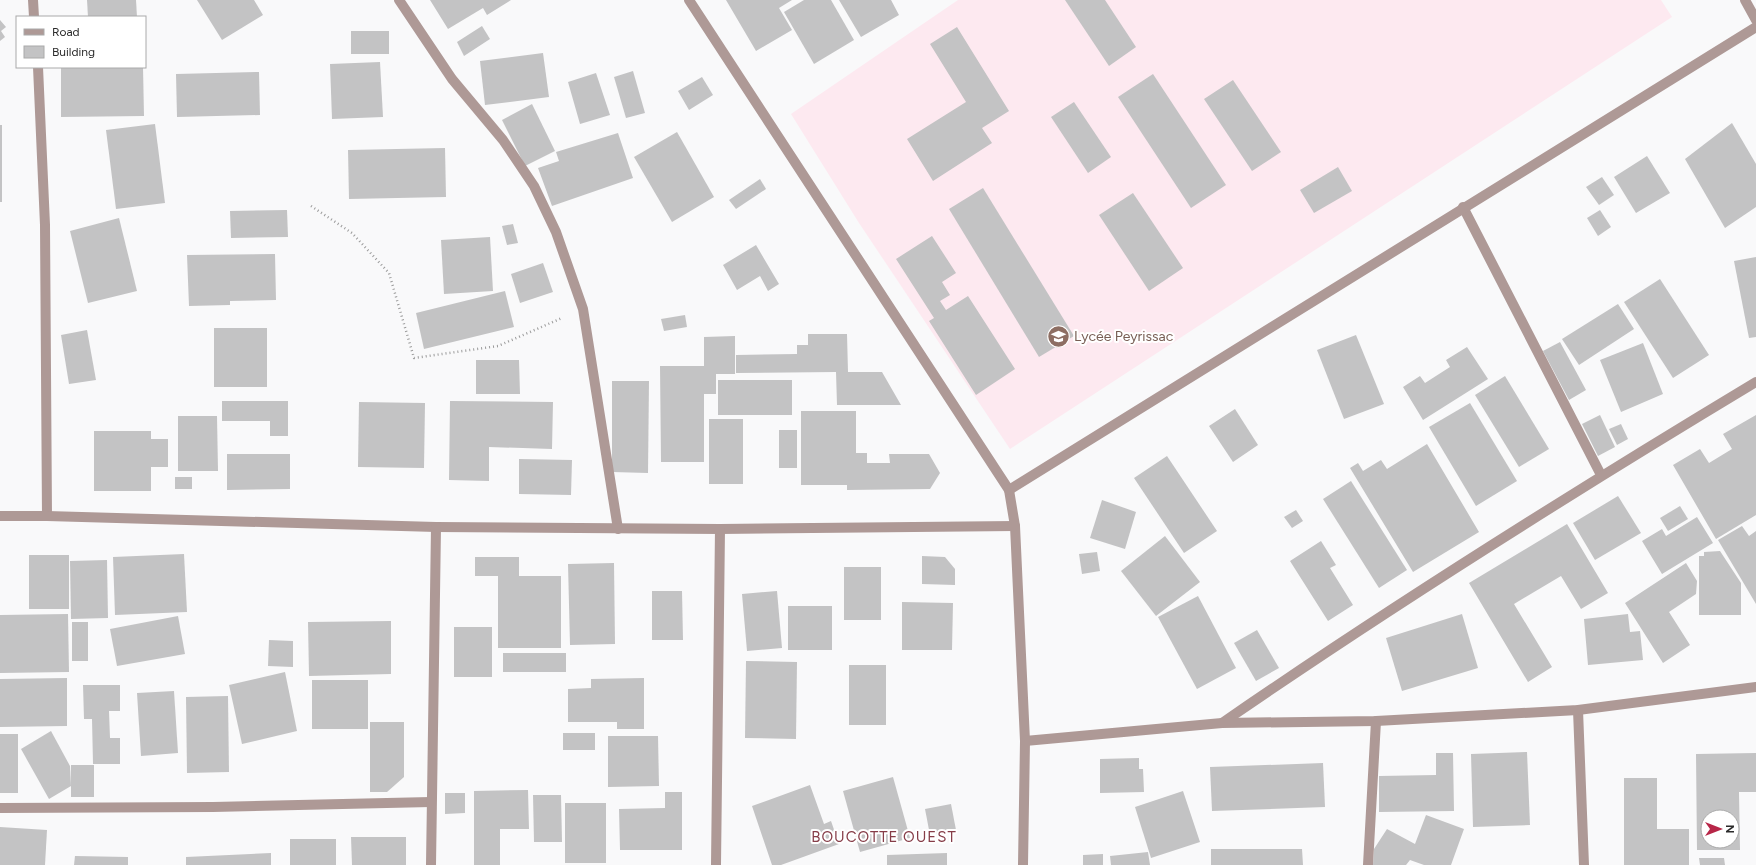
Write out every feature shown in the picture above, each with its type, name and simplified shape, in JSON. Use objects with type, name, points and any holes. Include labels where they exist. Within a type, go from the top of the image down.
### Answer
[{"type":"street","points":[[32,0],[34,16]]},
{"type":"street","points":[[399,0],[452,79],[503,140],[534,186],[556,232],[583,309],[618,529]]},
{"type":"street","points":[[689,0],[1009,490],[1015,526],[1024,741],[1023,865]]},
{"type":"street","points":[[1745,0],[1756,20]]},
{"type":"street","points":[[1009,490],[1463,207],[1756,27]]},
{"type":"street","points":[[38,68],[45,225],[47,516]]},
{"type":"street","points":[[1463,207],[1601,475]]},
{"type":"street","points":[[1222,723],[1332,647],[1601,475],[1756,382]]},
{"type":"street","points":[[0,516],[436,527],[618,529],[1015,526]]},
{"type":"street","points":[[431,865],[436,527]]},
{"type":"street","points":[[716,865],[720,529]]},
{"type":"street","points":[[1024,741],[1222,723],[1376,721],[1578,710],[1756,687]]},
{"type":"street","points":[[1578,710],[1584,865]]},
{"type":"street","points":[[1368,865],[1376,721]]},
{"type":"street","points":[[0,808],[213,807],[431,802]]},
{"type":"path","points":[[311,206],[352,233],[389,273],[414,358],[498,346],[583,309]]},
{"type":"shaded area","name":"Lycée Peyrissac","points":[[958,0],[1661,0],[1672,17],[1010,449],[859,223],[791,114]]},
{"type":"building","points":[[87,0],[136,0],[137,16],[88,16]]},
{"type":"building","points":[[197,0],[254,0],[263,15],[222,40]]},
{"type":"building","points":[[430,0],[511,0],[487,15],[483,8],[448,29]]},
{"type":"building","points":[[726,0],[792,0],[779,8],[792,30],[756,51]]},
{"type":"building","points":[[804,0],[831,0],[854,40],[814,64],[784,12]]},
{"type":"building","points":[[839,0],[891,0],[899,15],[861,37]]},
{"type":"building","points":[[1065,0],[1105,0],[1136,47],[1109,66]]},
{"type":"building","points":[[0,20],[6,27],[1,31],[5,37],[0,41]]},
{"type":"building","points":[[482,26],[490,39],[464,56],[457,42]]},
{"type":"building","points":[[957,27],[1009,111],[982,128],[992,143],[933,181],[907,139],[966,102],[930,44]]},
{"type":"building","points":[[351,31],[389,31],[389,54],[351,54]]},
{"type":"building","points":[[543,53],[549,97],[485,105],[480,61]]},
{"type":"building","points":[[380,62],[383,117],[332,119],[330,64]]},
{"type":"building","points":[[61,68],[143,68],[144,116],[61,117]]},
{"type":"building","points":[[633,71],[645,113],[626,118],[614,77]]},
{"type":"building","points":[[259,72],[260,115],[177,117],[176,74]]},
{"type":"building","points":[[596,73],[610,115],[580,124],[568,82]]},
{"type":"building","points":[[1153,74],[1226,185],[1191,208],[1118,97]]},
{"type":"building","points":[[702,77],[713,95],[689,110],[678,91]]},
{"type":"building","points":[[1233,80],[1281,152],[1252,171],[1204,99]]},
{"type":"building","points":[[1074,102],[1111,157],[1088,173],[1051,117]]},
{"type":"building","points":[[532,104],[555,151],[525,166],[502,120]]},
{"type":"building","points":[[1732,123],[1756,164],[1756,207],[1725,228],[1685,159]]},
{"type":"building","points":[[155,124],[165,203],[116,209],[106,130]]},
{"type":"building","points":[[0,125],[2,125],[2,202],[0,202]]},
{"type":"building","points":[[677,132],[714,197],[672,222],[634,157]]},
{"type":"building","points":[[618,133],[633,178],[552,206],[538,168],[559,161],[556,152]]},
{"type":"building","points":[[445,148],[446,197],[349,199],[348,150]]},
{"type":"building","points":[[1647,156],[1670,193],[1636,213],[1614,177]]},
{"type":"building","points":[[1338,167],[1352,191],[1314,213],[1300,190]]},
{"type":"building","points":[[1602,177],[1614,195],[1599,205],[1586,187]]},
{"type":"building","points":[[760,179],[766,189],[736,209],[729,200]]},
{"type":"building","points":[[983,188],[1074,336],[1039,357],[949,209]]},
{"type":"building","points":[[1133,193],[1183,268],[1149,291],[1099,215]]},
{"type":"building","points":[[287,210],[288,237],[231,238],[230,211]]},
{"type":"building","points":[[1600,210],[1611,227],[1598,236],[1587,218]]},
{"type":"building","points":[[119,218],[137,291],[88,303],[70,231]]},
{"type":"building","points":[[513,224],[518,243],[507,245],[502,226]]},
{"type":"building","points":[[932,236],[956,273],[942,282],[950,295],[940,301],[946,310],[968,296],[1015,369],[976,395],[929,321],[934,318],[896,259]]},
{"type":"building","points":[[490,237],[493,291],[444,294],[441,240]]},
{"type":"building","points":[[756,245],[779,284],[768,291],[760,276],[737,290],[723,265]]},
{"type":"building","points":[[275,254],[276,300],[230,301],[230,305],[189,306],[187,255]]},
{"type":"building","points":[[1756,257],[1756,337],[1749,338],[1734,261]]},
{"type":"building","points":[[543,263],[553,292],[520,303],[511,274]]},
{"type":"building","points":[[1660,279],[1709,355],[1673,378],[1624,302]]},
{"type":"building","points":[[505,291],[514,327],[424,349],[416,313]]},
{"type":"building","points":[[1618,304],[1634,329],[1579,365],[1562,339]]},
{"type":"building","points":[[685,315],[687,327],[664,331],[661,319]]},
{"type":"building","points":[[214,328],[267,328],[267,387],[214,387]]},
{"type":"building","points":[[87,330],[96,380],[69,384],[61,335]]},
{"type":"building","points":[[808,334],[847,334],[848,372],[882,372],[901,405],[837,405],[836,372],[736,373],[736,355],[797,354],[797,345],[808,345]]},
{"type":"building","points":[[1356,335],[1384,404],[1344,419],[1317,350]]},
{"type":"building","points":[[735,336],[735,374],[716,374],[716,394],[704,394],[704,462],[661,462],[660,366],[704,366],[704,337]]},
{"type":"building","points":[[1560,342],[1586,390],[1569,400],[1543,351]]},
{"type":"building","points":[[1643,343],[1663,394],[1621,412],[1600,360]]},
{"type":"building","points":[[1467,347],[1488,379],[1423,420],[1403,387],[1420,376],[1425,383],[1450,367],[1446,360]]},
{"type":"building","points":[[476,360],[519,360],[520,394],[476,394]]},
{"type":"building","points":[[1505,376],[1549,449],[1519,467],[1475,395]]},
{"type":"building","points":[[718,380],[792,380],[792,415],[718,415]]},
{"type":"building","points":[[612,381],[649,381],[648,473],[612,472]]},
{"type":"building","points":[[222,401],[288,401],[288,436],[270,436],[270,421],[222,421]]},
{"type":"building","points":[[450,401],[553,402],[552,449],[489,447],[489,481],[449,480]]},
{"type":"building","points":[[359,402],[425,403],[424,468],[358,467]]},
{"type":"building","points":[[1470,403],[1517,481],[1476,506],[1429,427]]},
{"type":"building","points":[[1235,409],[1258,445],[1233,462],[1209,426]]},
{"type":"building","points":[[801,411],[856,411],[856,453],[867,453],[867,463],[890,463],[889,454],[929,454],[940,473],[930,489],[847,490],[847,485],[801,485]]},
{"type":"building","points":[[1600,415],[1615,447],[1598,456],[1582,424]]},
{"type":"building","points":[[1756,415],[1756,515],[1716,539],[1673,465],[1700,449],[1709,463],[1732,449],[1723,434]]},
{"type":"building","points":[[178,416],[217,416],[218,471],[178,471]]},
{"type":"building","points":[[709,419],[743,419],[743,484],[709,484]]},
{"type":"building","points":[[1621,424],[1628,439],[1617,445],[1609,429]]},
{"type":"building","points":[[779,430],[797,430],[797,468],[779,468]]},
{"type":"building","points":[[94,431],[151,431],[151,439],[168,439],[168,467],[151,467],[151,491],[94,491]]},
{"type":"building","points":[[1427,444],[1479,532],[1413,572],[1350,468],[1358,463],[1363,471],[1381,460],[1387,469]]},
{"type":"building","points":[[227,454],[290,454],[290,489],[227,490]]},
{"type":"building","points":[[1167,456],[1217,531],[1184,553],[1134,478]]},
{"type":"building","points":[[519,459],[572,460],[571,495],[519,494]]},
{"type":"building","points":[[175,477],[192,477],[192,489],[175,489]]},
{"type":"building","points":[[1351,481],[1407,570],[1379,588],[1323,499]]},
{"type":"building","points":[[1618,496],[1641,533],[1595,560],[1573,523]]},
{"type":"building","points":[[1102,500],[1136,512],[1125,549],[1090,538]]},
{"type":"building","points":[[1680,506],[1688,519],[1668,531],[1660,518]]},
{"type":"building","points":[[1296,510],[1303,521],[1292,528],[1284,517]]},
{"type":"building","points":[[1697,517],[1713,543],[1662,574],[1642,541],[1662,529],[1666,536]]},
{"type":"building","points":[[1567,524],[1608,593],[1581,609],[1561,576],[1514,604],[1552,667],[1528,682],[1469,583]]},
{"type":"building","points":[[1742,526],[1749,536],[1756,531],[1756,604],[1718,540]]},
{"type":"building","points":[[1165,536],[1200,582],[1156,616],[1121,571]]},
{"type":"building","points":[[1321,541],[1336,565],[1330,568],[1353,605],[1328,621],[1290,561]]},
{"type":"building","points":[[1720,551],[1741,583],[1741,615],[1699,615],[1699,556],[1704,556],[1704,552]]},
{"type":"building","points":[[1097,552],[1100,571],[1082,574],[1079,554]]},
{"type":"building","points":[[184,554],[187,612],[115,615],[113,557]]},
{"type":"building","points":[[29,555],[69,555],[69,609],[29,609]]},
{"type":"building","points":[[922,556],[945,557],[955,569],[955,585],[922,584]]},
{"type":"building","points":[[475,557],[519,557],[519,576],[561,576],[561,648],[498,648],[498,576],[475,576]]},
{"type":"building","points":[[107,560],[108,618],[71,619],[70,561]]},
{"type":"building","points":[[614,563],[615,644],[570,645],[568,564]]},
{"type":"building","points":[[1686,563],[1697,581],[1696,594],[1669,612],[1690,645],[1663,663],[1625,603]]},
{"type":"building","points":[[844,567],[881,567],[881,620],[844,620]]},
{"type":"building","points":[[652,591],[682,591],[683,640],[652,640]]},
{"type":"building","points":[[777,591],[782,648],[747,651],[742,594]]},
{"type":"building","points":[[1198,596],[1236,668],[1197,689],[1158,617]]},
{"type":"building","points":[[902,602],[953,603],[952,650],[902,650]]},
{"type":"building","points":[[788,606],[832,606],[832,650],[788,650]]},
{"type":"building","points":[[68,614],[69,672],[0,673],[0,615]]},
{"type":"building","points":[[1462,614],[1478,668],[1402,691],[1386,638]]},
{"type":"building","points":[[1628,614],[1630,632],[1640,631],[1643,660],[1588,665],[1584,619]]},
{"type":"building","points":[[178,616],[185,654],[117,666],[110,629]]},
{"type":"building","points":[[391,621],[391,674],[309,676],[308,622]]},
{"type":"building","points":[[72,622],[88,622],[88,661],[72,661]]},
{"type":"building","points":[[454,627],[492,627],[492,677],[454,677]]},
{"type":"building","points":[[1257,630],[1279,668],[1256,681],[1234,643]]},
{"type":"building","points":[[269,640],[293,641],[293,667],[268,666]]},
{"type":"building","points":[[503,653],[566,653],[566,672],[503,672]]},
{"type":"building","points":[[746,661],[797,662],[796,739],[745,738]]},
{"type":"building","points":[[849,665],[886,665],[886,725],[849,725]]},
{"type":"building","points":[[285,672],[297,731],[242,744],[229,685]]},
{"type":"building","points":[[67,678],[67,726],[0,727],[0,679]]},
{"type":"building","points":[[644,678],[644,729],[617,729],[617,722],[568,722],[568,689],[591,688],[591,679]]},
{"type":"building","points":[[312,680],[368,680],[368,729],[312,729]]},
{"type":"building","points":[[83,685],[120,685],[120,711],[109,711],[110,738],[120,738],[120,764],[93,764],[92,719],[84,719]]},
{"type":"building","points":[[174,691],[178,753],[141,756],[137,693]]},
{"type":"building","points":[[228,696],[229,772],[187,773],[186,697]]},
{"type":"building","points":[[370,722],[404,722],[404,777],[387,792],[370,792]]},
{"type":"building","points":[[51,731],[70,766],[71,786],[49,799],[21,749]]},
{"type":"building","points":[[563,733],[595,733],[595,750],[563,750]]},
{"type":"building","points":[[0,734],[18,734],[18,793],[0,793]]},
{"type":"building","points":[[608,736],[658,736],[659,786],[608,787]]},
{"type":"building","points":[[1527,752],[1530,825],[1473,827],[1471,754]]},
{"type":"building","points":[[1436,753],[1453,753],[1454,811],[1379,812],[1379,776],[1436,775]]},
{"type":"building","points":[[1756,753],[1756,792],[1739,792],[1739,809],[1700,809],[1700,849],[1740,850],[1697,850],[1696,754]]},
{"type":"building","points":[[1139,758],[1139,769],[1143,769],[1144,792],[1100,793],[1100,759]]},
{"type":"building","points":[[1323,763],[1325,807],[1212,811],[1210,767]]},
{"type":"building","points":[[71,765],[94,765],[94,797],[71,797]]},
{"type":"building","points":[[893,777],[910,838],[860,852],[843,791]]},
{"type":"building","points":[[1624,778],[1657,778],[1657,829],[1689,829],[1689,865],[1624,865]]},
{"type":"building","points":[[810,785],[824,824],[831,821],[839,844],[781,865],[772,865],[752,806]]},
{"type":"building","points":[[528,790],[529,829],[500,829],[500,865],[474,865],[474,791]]},
{"type":"building","points":[[1183,791],[1200,842],[1151,858],[1135,807]]},
{"type":"building","points":[[665,792],[682,792],[682,850],[620,850],[619,809],[665,808]]},
{"type":"building","points":[[445,793],[465,793],[465,813],[445,814]]},
{"type":"building","points":[[533,795],[561,795],[562,842],[534,842]]},
{"type":"building","points":[[565,803],[606,803],[606,863],[565,863]]},
{"type":"building","points":[[951,804],[956,830],[930,835],[925,809]]},
{"type":"building","points":[[1426,815],[1464,829],[1451,865],[1424,865],[1410,860],[1406,865],[1373,865],[1374,849],[1387,829],[1415,844]]},
{"type":"building","points":[[0,827],[47,830],[45,865],[0,865]]},
{"type":"building","points":[[351,837],[406,837],[406,865],[352,865]]},
{"type":"building","points":[[290,839],[336,839],[336,865],[290,865]]},
{"type":"building","points":[[1211,849],[1302,849],[1303,865],[1211,865]]},
{"type":"building","points":[[1148,852],[1150,865],[1111,865],[1110,856]]},
{"type":"building","points":[[271,853],[271,865],[186,865],[186,857]]},
{"type":"building","points":[[947,853],[947,865],[887,865],[887,855]]},
{"type":"building","points":[[1103,854],[1103,865],[1083,865],[1083,855]]},
{"type":"building","points":[[75,856],[128,857],[128,865],[74,865]]},
{"type":"building","points":[[1699,858],[1724,858],[1725,865],[1700,865]]},
{"type":"place","name":"Lycée Peyrissac","points":[[1059,336]]},
{"type":"district","name":"BOUCOTTE OUEST","points":[[884,837]]}]
